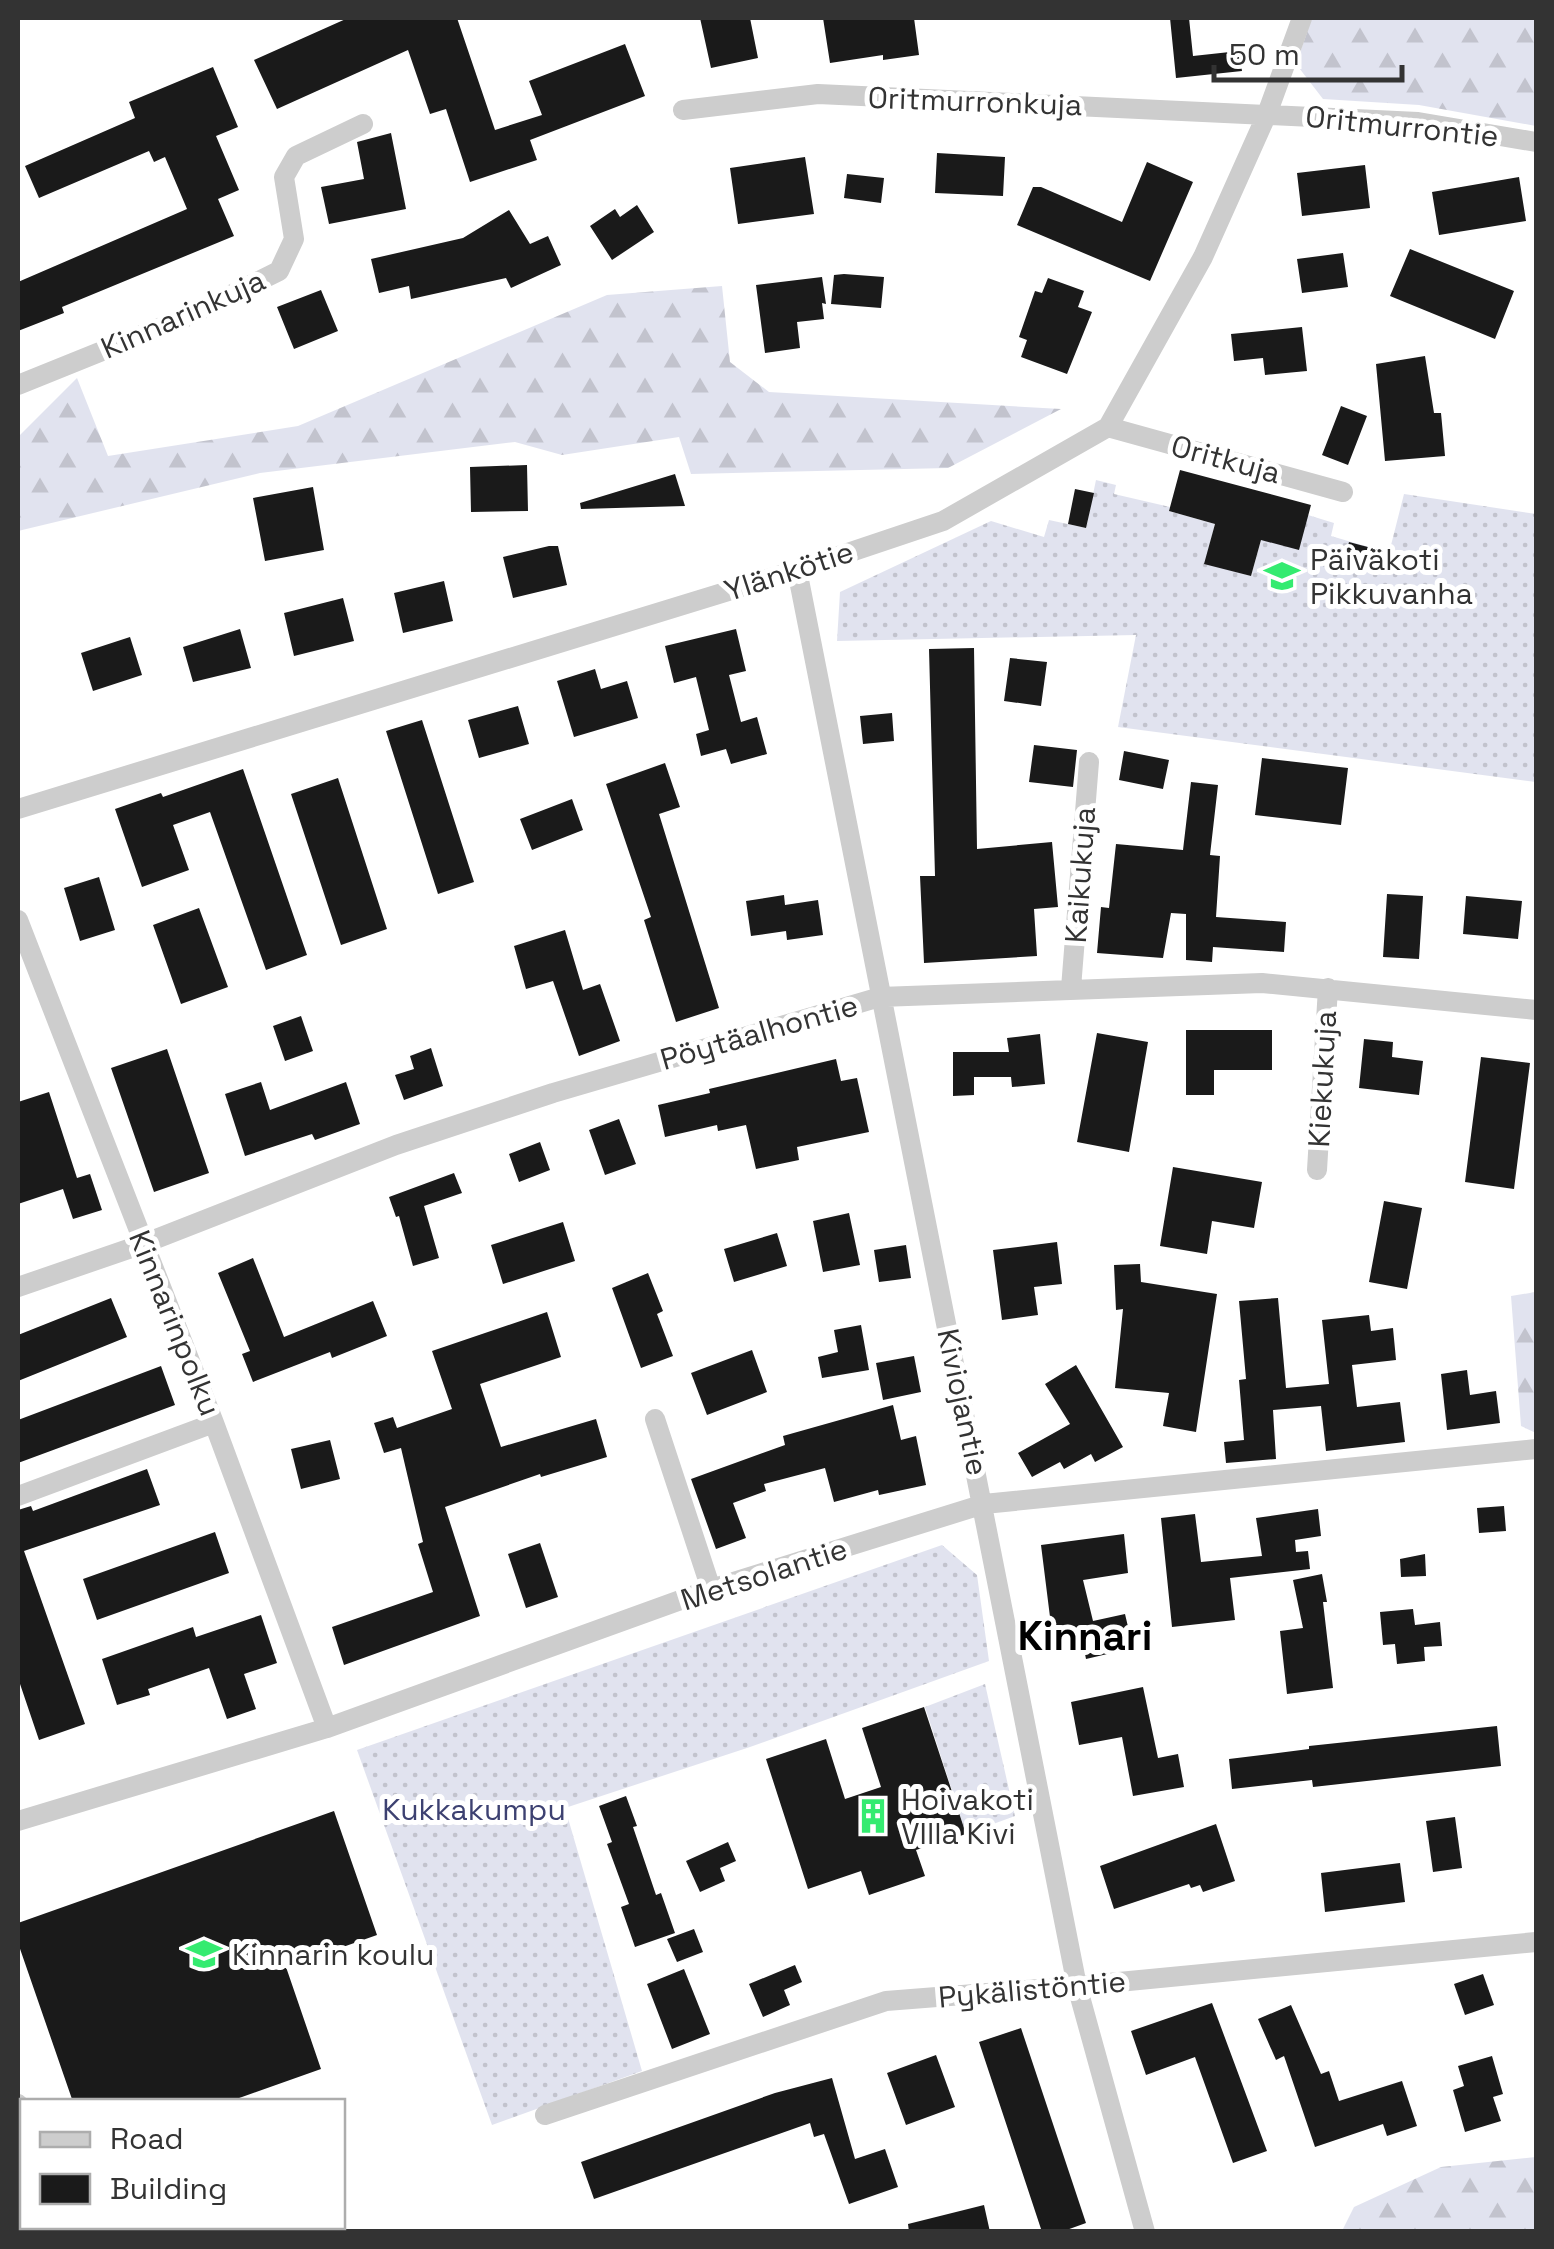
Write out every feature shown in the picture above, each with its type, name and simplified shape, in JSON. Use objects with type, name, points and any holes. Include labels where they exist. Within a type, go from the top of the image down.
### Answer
[{"type":"street","points":[[1108,427],[1204,257],[1267,114],[1302,18]]},
{"type":"street","name":"Oritmurronkuja","points":[[683,110],[818,94],[1267,114]]},
{"type":"street","name":"Oritmurrontie","points":[[1267,114],[1418,122],[1536,142]]},
{"type":"street","name":"Kinnarinkuja","points":[[18,385],[184,318],[278,270],[294,239],[284,177],[296,156],[363,124]]},
{"type":"street","name":"Oritkuja","points":[[1108,427],[1343,492]]},
{"type":"street","name":"Ylänkötie","points":[[18,809],[797,570],[943,521],[1108,427]]},
{"type":"street","name":"Kiviojantie","points":[[797,570],[1077,1986],[1145,2232]]},
{"type":"street","name":"Kaikukuja","points":[[1072,988],[1089,762]]},
{"type":"street","name":"Kinnarinpolku","points":[[18,920],[214,1423],[327,1728]]},
{"type":"street","name":"Pöytäalhontie","points":[[18,1287],[143,1244],[396,1145],[553,1093],[880,996],[1262,984],[1536,1010]]},
{"type":"street","name":"Kiekukuja","points":[[1317,1170],[1328,988]]},
{"type":"street","points":[[655,1419],[711,1589]]},
{"type":"street","points":[[18,1496],[214,1423]]},
{"type":"street","name":"Metsolantie","points":[[18,1822],[327,1728],[711,1589],[984,1504],[1536,1449]]},
{"type":"street","name":"Pykälistöntie","points":[[545,2115],[886,2001],[1536,1942]]},
{"type":"green space","points":[[1312,18],[1536,18],[1536,126],[1419,105],[1323,99],[1296,64]]},
{"type":"green space","points":[[722,286],[730,362],[769,392],[1061,409],[948,468],[691,474],[679,437],[562,455],[515,442],[260,473],[18,531],[18,437],[77,378],[108,456],[298,426],[607,295]]},
{"type":"green space","points":[[1096,480],[1116,485],[1114,494],[1170,507],[1169,511],[1215,524],[1205,563],[1251,576],[1261,540],[1308,515],[1334,523],[1331,536],[1389,553],[1404,494],[1536,514],[1536,782],[1118,727],[1136,635],[837,641],[840,592],[991,521],[1044,537],[1049,520],[1086,528]]},
{"type":"green space","points":[[1536,1292],[1536,1433],[1521,1426],[1511,1296]]},
{"type":"green space","name":"Kukkakumpu","points":[[942,1545],[977,1575],[989,1661],[565,1808],[642,2071],[492,2125],[357,1750]]},
{"type":"green space","points":[[985,1684],[1015,1816],[966,1834],[925,1707]]},
{"type":"green space","points":[[1536,2157],[1536,2231],[1342,2231],[1354,2207],[1441,2167]]},
{"type":"building","points":[[348,18],[457,18],[495,130],[542,115],[529,81],[625,44],[645,96],[530,140],[537,160],[470,182],[446,109],[430,114],[408,50],[277,109],[254,60]]},
{"type":"building","points":[[700,18],[750,18],[758,58],[711,68]]},
{"type":"building","points":[[823,18],[914,18],[919,55],[883,60],[883,55],[830,63]]},
{"type":"building","points":[[1170,18],[1189,18],[1193,56],[1239,51],[1242,71],[1176,78]]},
{"type":"building","points":[[213,67],[238,127],[216,136],[239,190],[218,199],[234,236],[62,307],[64,313],[18,331],[18,282],[187,209],[165,157],[154,162],[149,151],[39,198],[25,166],[135,118],[129,102]]},
{"type":"building","points":[[391,133],[406,209],[329,224],[321,187],[364,179],[357,142]]},
{"type":"building","points":[[937,153],[1005,157],[1003,196],[935,193]]},
{"type":"building","points":[[805,157],[814,214],[738,224],[730,168]]},
{"type":"building","points":[[1147,162],[1193,182],[1150,281],[1017,225],[1033,187],[1122,222]]},
{"type":"building","points":[[1365,165],[1370,208],[1302,216],[1297,173]]},
{"type":"building","points":[[847,174],[884,178],[881,203],[844,198]]},
{"type":"building","points":[[1519,177],[1526,221],[1439,235],[1432,192]]},
{"type":"building","points":[[637,205],[654,232],[612,260],[590,226],[615,209],[620,217]]},
{"type":"building","points":[[509,210],[530,244],[548,236],[561,265],[511,288],[506,278],[411,299],[409,286],[379,293],[371,259],[463,238]]},
{"type":"building","points":[[1410,249],[1514,291],[1495,339],[1390,296]]},
{"type":"building","points":[[1343,253],[1348,287],[1302,293],[1297,259]]},
{"type":"building","points":[[834,275],[884,277],[881,308],[831,304]]},
{"type":"building","points":[[822,277],[824,319],[797,322],[800,348],[765,353],[756,285]]},
{"type":"building","points":[[1048,278],[1084,291],[1078,307],[1092,312],[1067,374],[1021,357],[1027,340],[1019,337],[1035,291],[1042,293]]},
{"type":"building","points":[[321,290],[338,331],[294,349],[277,307]]},
{"type":"building","points":[[1302,327],[1307,371],[1265,375],[1263,358],[1234,361],[1231,334]]},
{"type":"building","points":[[1425,356],[1434,413],[1441,413],[1445,456],[1385,461],[1376,364]]},
{"type":"building","points":[[1341,406],[1367,416],[1348,465],[1322,455]]},
{"type":"building","points":[[527,465],[528,511],[471,512],[470,467]]},
{"type":"building","points":[[1180,470],[1311,505],[1299,550],[1261,540],[1251,576],[1204,564],[1215,524],[1169,511]]},
{"type":"building","points":[[675,474],[685,506],[581,509],[580,503]]},
{"type":"building","points":[[313,487],[324,550],[265,561],[253,498]]},
{"type":"building","points":[[1075,489],[1094,493],[1086,528],[1068,524]]},
{"type":"building","points":[[1349,542],[1390,553],[1384,572],[1344,561]]},
{"type":"building","points":[[558,546],[567,585],[513,598],[503,557]]},
{"type":"building","points":[[444,581],[453,621],[403,633],[394,593]]},
{"type":"building","points":[[343,598],[354,641],[294,656],[284,613]]},
{"type":"building","points":[[240,629],[251,668],[193,682],[183,647]]},
{"type":"building","points":[[736,629],[746,671],[729,675],[741,722],[757,717],[767,754],[731,764],[726,749],[701,756],[696,734],[709,730],[696,677],[674,683],[665,646]]},
{"type":"building","points":[[130,637],[142,675],[93,691],[81,653]]},
{"type":"building","points":[[974,648],[977,849],[1052,842],[1058,907],[1034,909],[1037,956],[924,963],[920,876],[935,876],[929,649]]},
{"type":"building","points":[[1010,658],[1047,662],[1041,706],[1004,701]]},
{"type":"building","points":[[595,669],[601,689],[627,681],[638,718],[574,737],[557,681]]},
{"type":"building","points":[[518,706],[529,744],[479,758],[468,720]]},
{"type":"building","points":[[892,713],[894,741],[863,744],[860,716]]},
{"type":"building","points":[[422,720],[474,882],[438,894],[386,731]]},
{"type":"building","points":[[1034,745],[1077,750],[1073,787],[1029,782]]},
{"type":"building","points":[[1124,751],[1169,760],[1163,789],[1119,780]]},
{"type":"building","points":[[1262,758],[1348,768],[1341,825],[1255,815]]},
{"type":"building","points":[[665,763],[680,807],[659,814],[719,1008],[676,1022],[644,920],[651,917],[606,784]]},
{"type":"building","points":[[243,769],[307,955],[266,970],[210,812],[173,825],[189,870],[142,887],[115,809]]},
{"type":"building","points":[[338,778],[387,929],[341,945],[291,794]]},
{"type":"building","points":[[1191,782],[1218,785],[1210,855],[1220,856],[1216,917],[1286,922],[1284,952],[1213,947],[1212,962],[1186,960],[1186,914],[1171,913],[1163,958],[1097,953],[1101,907],[1109,908],[1116,844],[1183,850]]},
{"type":"building","points":[[572,799],[583,830],[532,850],[520,819]]},
{"type":"building","points":[[99,877],[115,930],[80,941],[64,888]]},
{"type":"building","points":[[1387,894],[1423,896],[1419,959],[1383,957]]},
{"type":"building","points":[[784,895],[785,905],[818,900],[823,935],[787,940],[786,931],[751,936],[746,901]]},
{"type":"building","points":[[1466,896],[1522,901],[1518,939],[1463,934]]},
{"type":"building","points":[[199,908],[228,987],[181,1004],[153,925]]},
{"type":"building","points":[[565,930],[583,990],[600,984],[620,1041],[579,1056],[553,981],[526,989],[514,946]]},
{"type":"building","points":[[301,1016],[313,1051],[285,1061],[273,1026]]},
{"type":"building","points":[[1186,1030],[1272,1030],[1272,1070],[1214,1070],[1214,1095],[1186,1095]]},
{"type":"building","points":[[1097,1033],[1148,1042],[1129,1152],[1077,1142]]},
{"type":"building","points":[[1040,1034],[1045,1084],[1012,1087],[1011,1077],[974,1077],[974,1095],[953,1096],[953,1052],[1009,1052],[1007,1038]]},
{"type":"building","points":[[1364,1039],[1393,1042],[1392,1057],[1423,1061],[1419,1095],[1359,1088]]},
{"type":"building","points":[[431,1048],[443,1086],[404,1100],[395,1075],[414,1069],[410,1056]]},
{"type":"building","points":[[167,1049],[209,1173],[154,1192],[111,1068]]},
{"type":"building","points":[[1481,1057],[1530,1063],[1514,1189],[1465,1182]]},
{"type":"building","points":[[836,1059],[841,1081],[857,1078],[869,1132],[797,1147],[799,1160],[756,1169],[746,1125],[718,1131],[717,1125],[665,1137],[658,1105]]},
{"type":"building","points":[[261,1082],[270,1110],[346,1082],[360,1124],[315,1140],[312,1134],[245,1156],[225,1094]]},
{"type":"building","points":[[49,1092],[77,1178],[90,1174],[102,1210],[73,1219],[63,1189],[18,1204],[18,1102]]},
{"type":"building","points":[[619,1119],[636,1164],[605,1175],[589,1130]]},
{"type":"building","points":[[540,1142],[550,1170],[519,1182],[509,1154]]},
{"type":"building","points":[[1173,1167],[1262,1182],[1254,1228],[1212,1221],[1207,1254],[1160,1246]]},
{"type":"building","points":[[454,1173],[462,1193],[424,1206],[439,1258],[413,1266],[399,1216],[396,1217],[389,1197]]},
{"type":"building","points":[[1384,1201],[1422,1208],[1407,1289],[1369,1282]]},
{"type":"building","points":[[849,1213],[860,1265],[823,1272],[813,1221]]},
{"type":"building","points":[[563,1222],[575,1261],[503,1284],[491,1245]]},
{"type":"building","points":[[777,1233],[787,1266],[734,1282],[724,1249]]},
{"type":"building","points":[[1057,1242],[1062,1284],[1034,1287],[1038,1315],[1002,1320],[993,1250]]},
{"type":"building","points":[[906,1245],[911,1278],[879,1282],[874,1250]]},
{"type":"building","points":[[253,1258],[284,1337],[373,1301],[387,1336],[332,1358],[330,1352],[253,1382],[242,1354],[250,1351],[218,1273]]},
{"type":"building","points":[[1140,1264],[1141,1282],[1217,1294],[1196,1432],[1163,1426],[1169,1393],[1115,1388],[1123,1309],[1116,1310],[1114,1265]]},
{"type":"building","points":[[648,1273],[663,1311],[657,1314],[673,1356],[641,1368],[612,1288]]},
{"type":"building","points":[[111,1298],[127,1337],[18,1381],[18,1335]]},
{"type":"building","points":[[1278,1298],[1286,1388],[1329,1384],[1322,1320],[1369,1315],[1371,1331],[1393,1328],[1396,1360],[1352,1365],[1357,1407],[1400,1402],[1405,1442],[1326,1451],[1321,1406],[1273,1410],[1276,1459],[1226,1463],[1224,1442],[1244,1440],[1239,1380],[1246,1379],[1239,1301]]},
{"type":"building","points":[[547,1312],[561,1357],[480,1384],[501,1447],[596,1419],[607,1457],[541,1477],[540,1474],[445,1507],[480,1616],[344,1665],[332,1627],[433,1592],[418,1544],[423,1542],[401,1448],[384,1453],[374,1423],[393,1417],[397,1428],[452,1409],[432,1351]]},
{"type":"building","points":[[861,1325],[869,1370],[822,1378],[818,1357],[838,1352],[834,1330]]},
{"type":"building","points":[[752,1350],[767,1392],[707,1415],[691,1373]]},
{"type":"building","points":[[914,1356],[921,1392],[883,1400],[876,1363]]},
{"type":"building","points":[[1076,1365],[1123,1447],[1095,1462],[1091,1454],[1064,1469],[1060,1462],[1032,1477],[1018,1453],[1070,1424],[1045,1384]]},
{"type":"building","points":[[161,1366],[175,1405],[18,1463],[18,1420]]},
{"type":"building","points":[[1467,1370],[1470,1395],[1496,1391],[1500,1423],[1447,1430],[1441,1374]]},
{"type":"building","points":[[893,1405],[901,1440],[916,1436],[926,1485],[879,1495],[878,1490],[834,1502],[825,1468],[764,1484],[766,1491],[733,1503],[746,1538],[716,1549],[691,1479],[785,1445],[783,1436]]},
{"type":"building","points":[[330,1440],[340,1479],[301,1489],[291,1449]]},
{"type":"building","points":[[147,1469],[160,1505],[24,1551],[85,1724],[39,1740],[18,1678],[18,1510],[31,1506],[33,1511]]},
{"type":"building","points":[[1504,1506],[1506,1531],[1479,1533],[1477,1508]]},
{"type":"building","points":[[1318,1509],[1321,1536],[1295,1540],[1296,1552],[1308,1551],[1310,1569],[1230,1578],[1235,1620],[1172,1627],[1161,1518],[1195,1514],[1201,1562],[1262,1556],[1256,1518]]},
{"type":"building","points":[[215,1532],[229,1573],[97,1620],[83,1579]]},
{"type":"building","points":[[1124,1534],[1128,1573],[1083,1580],[1093,1621],[1125,1614],[1133,1648],[1086,1659],[1082,1639],[1053,1645],[1041,1545]]},
{"type":"building","points":[[540,1543],[558,1597],[526,1608],[508,1554]]},
{"type":"building","points":[[1425,1554],[1426,1576],[1401,1577],[1400,1559]]},
{"type":"building","points":[[1322,1574],[1333,1688],[1287,1694],[1280,1631],[1303,1628],[1293,1580]]},
{"type":"building","points":[[1413,1609],[1415,1625],[1440,1622],[1442,1646],[1424,1647],[1425,1661],[1397,1664],[1395,1644],[1383,1645],[1380,1612]]},
{"type":"building","points":[[261,1615],[277,1663],[244,1674],[256,1709],[227,1719],[209,1668],[148,1689],[150,1695],[117,1705],[102,1659],[193,1627],[196,1637]]},
{"type":"building","points":[[1143,1687],[1158,1758],[1178,1754],[1184,1787],[1133,1796],[1122,1737],[1079,1745],[1071,1702]]},
{"type":"building","name":"Hoivakoti VIlla Kivi","points":[[924,1707],[966,1834],[916,1850],[925,1876],[869,1895],[861,1871],[808,1889],[766,1759],[826,1739],[845,1799],[881,1787],[862,1728]]},
{"type":"building","points":[[1497,1726],[1501,1766],[1313,1787],[1312,1780],[1232,1789],[1229,1759],[1309,1746]]},
{"type":"building","points":[[626,1796],[656,1895],[661,1893],[675,1933],[635,1947],[621,1907],[629,1904],[607,1844],[612,1842],[599,1806]]},
{"type":"building","points":[[334,1811],[377,1935],[286,1967],[321,2069],[236,2099],[72,2099],[18,1943],[18,1923]]},
{"type":"building","points":[[1455,1817],[1462,1868],[1433,1872],[1426,1821]]},
{"type":"building","points":[[1216,1824],[1235,1881],[1203,1892],[1200,1885],[1191,1888],[1189,1884],[1114,1909],[1100,1866]]},
{"type":"building","points":[[728,1842],[736,1861],[720,1868],[725,1881],[700,1892],[686,1861]]},
{"type":"building","points":[[1400,1863],[1405,1902],[1325,1912],[1321,1873]]},
{"type":"building","points":[[694,1929],[703,1952],[677,1962],[667,1939]]},
{"type":"building","points":[[795,1965],[802,1982],[784,1990],[790,2005],[763,2017],[749,1984]]},
{"type":"building","points":[[684,1969],[710,2034],[672,2049],[647,1984]]},
{"type":"building","points":[[1483,1974],[1494,2005],[1465,2015],[1454,1984]]},
{"type":"building","points":[[1212,2003],[1267,2151],[1233,2163],[1195,2057],[1146,2075],[1131,2031]]},
{"type":"building","points":[[1291,2005],[1321,2074],[1329,2071],[1339,2101],[1402,2081],[1417,2126],[1387,2136],[1383,2124],[1315,2147],[1284,2056],[1276,2060],[1258,2019]]},
{"type":"building","points":[[1021,2028],[1086,2223],[1061,2232],[1042,2232],[979,2042]]},
{"type":"building","points":[[936,2055],[955,2107],[906,2125],[887,2073]]},
{"type":"building","points":[[1492,2056],[1503,2094],[1493,2097],[1501,2121],[1465,2132],[1453,2090],[1464,2086],[1458,2066]]},
{"type":"building","points":[[832,2078],[855,2159],[885,2149],[898,2187],[849,2204],[824,2134],[814,2137],[810,2123],[594,2199],[581,2162],[775,2093]]},
{"type":"building","points":[[984,2205],[990,2232],[909,2232],[908,2224]]},
{"type":"place","name":"Päiväkoti Pikkuvanha","points":[[1282,576]]},
{"type":"place","name":"Hoivakoti VIlla Kivi","points":[[873,1816]]},
{"type":"place","name":"Kinnarin koulu","points":[[204,1954]]},
{"type":"district","name":"Kinnari","points":[[1085,1636]]}]
